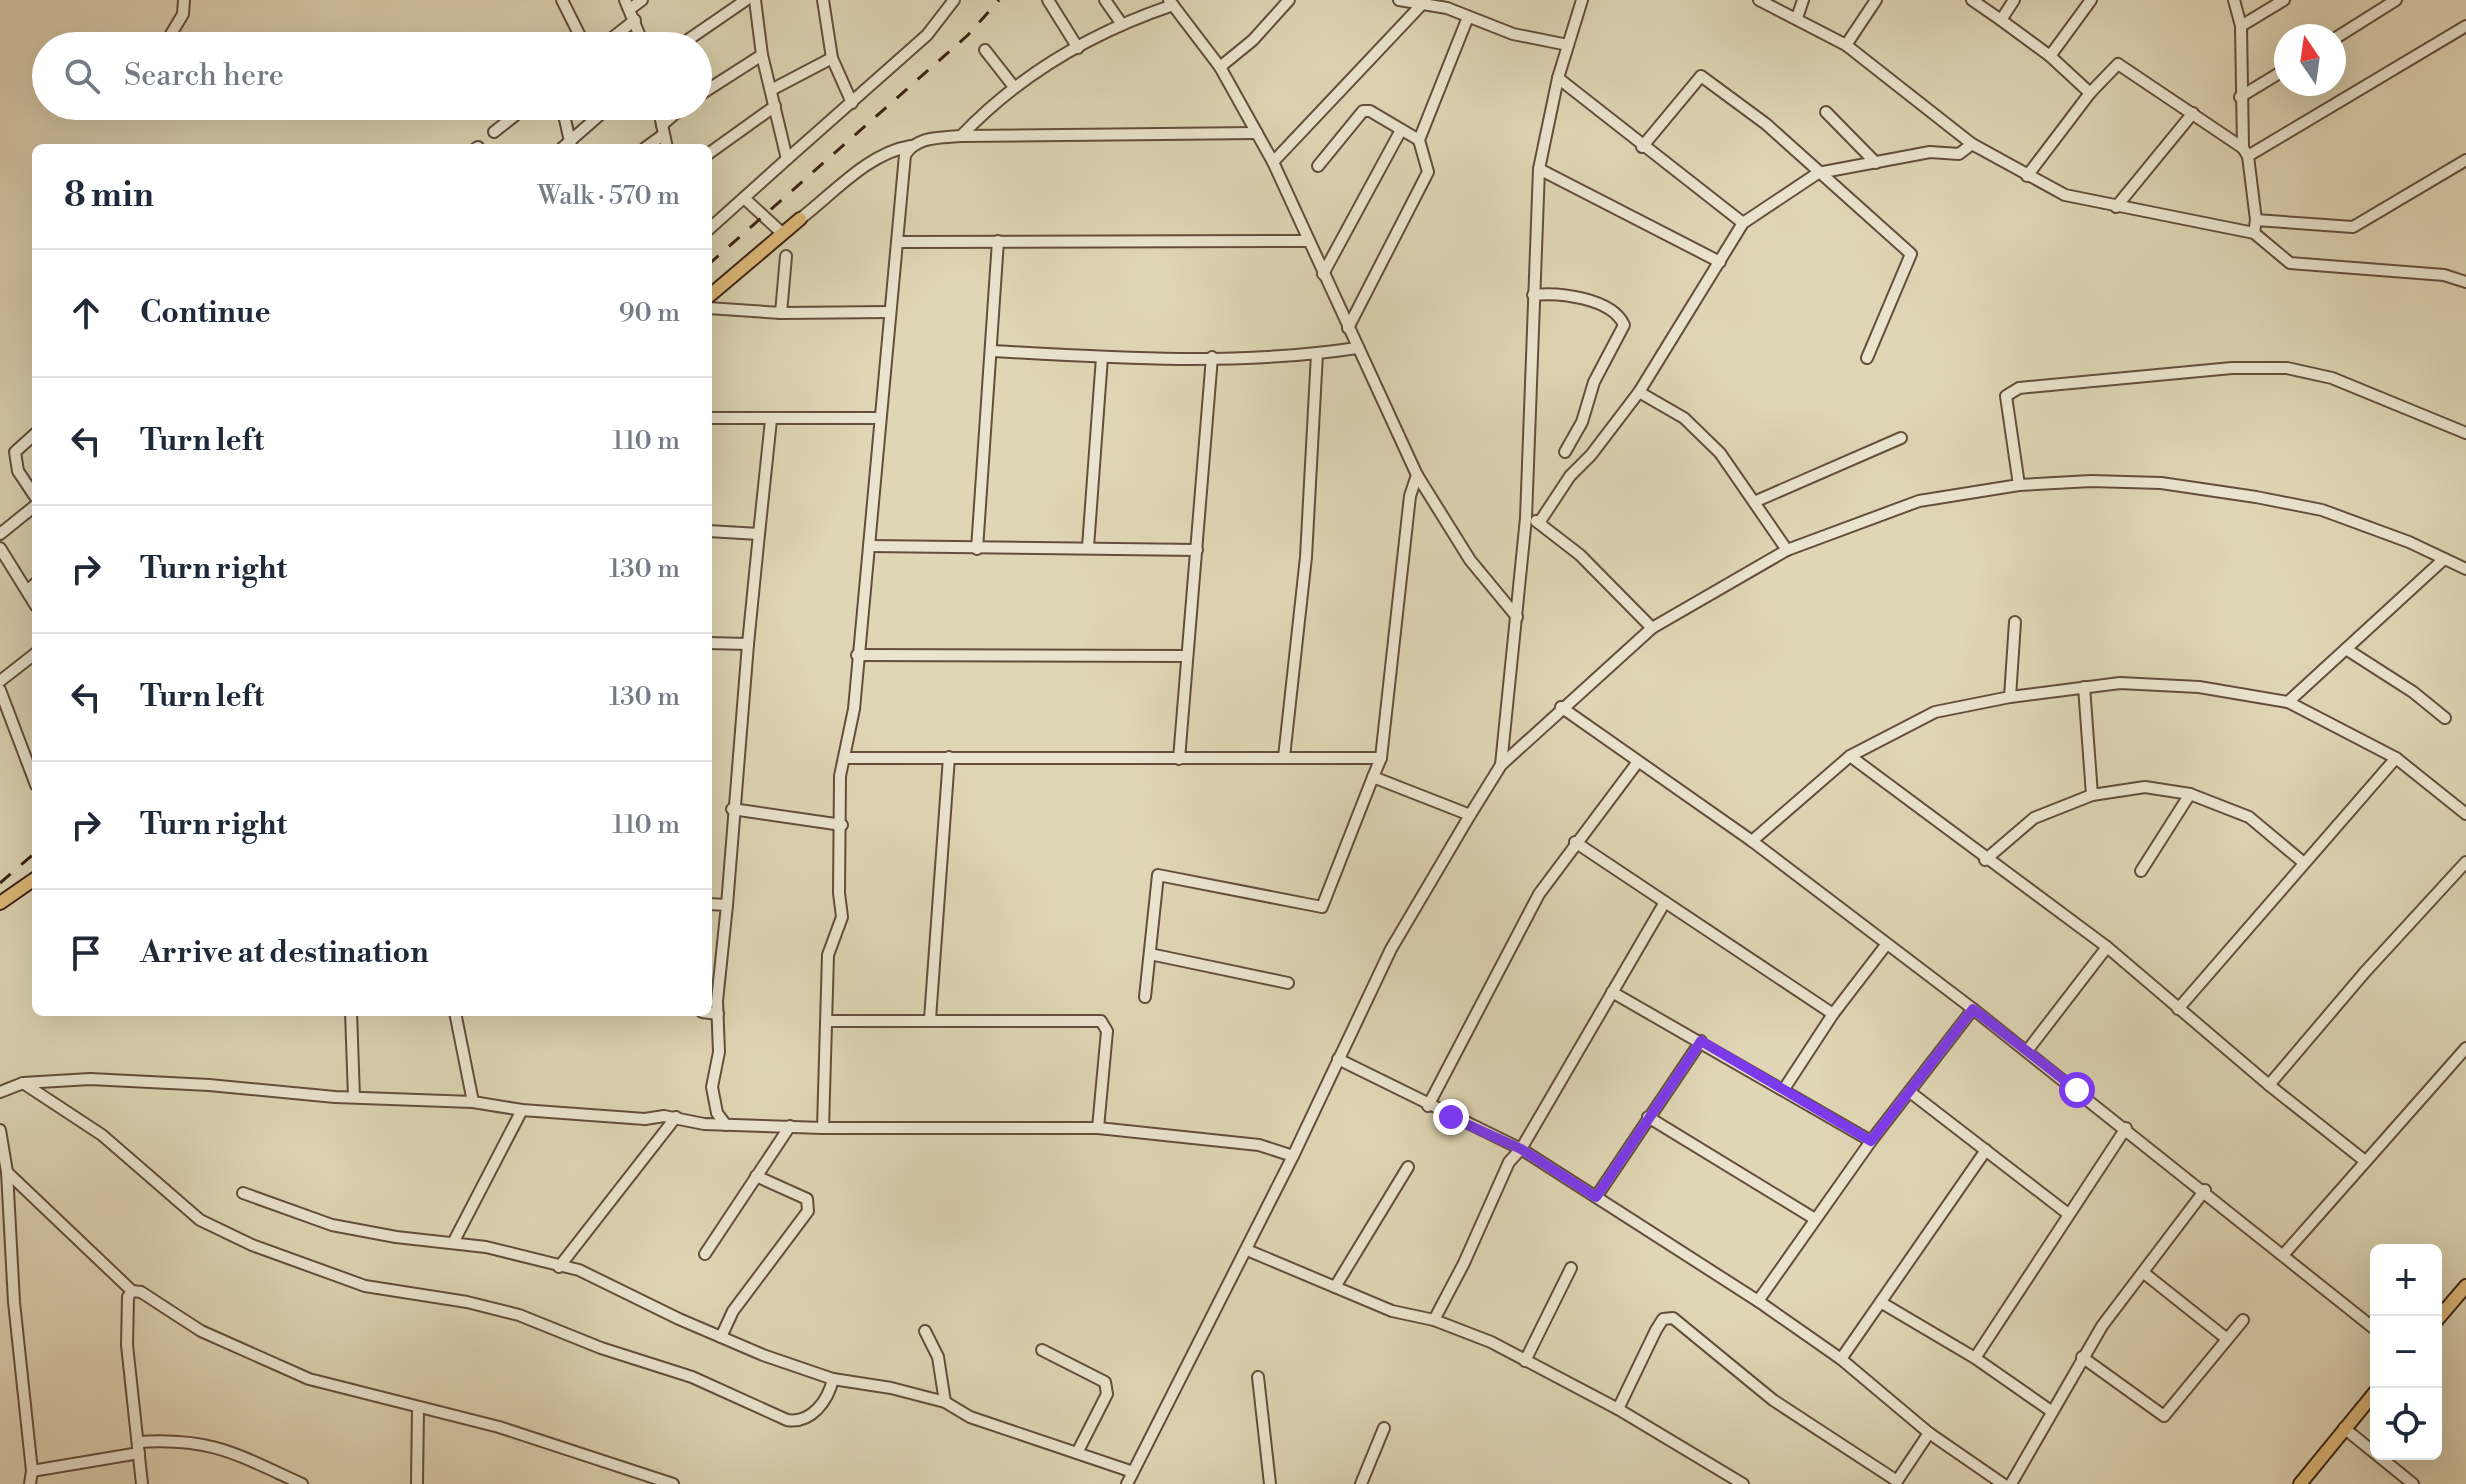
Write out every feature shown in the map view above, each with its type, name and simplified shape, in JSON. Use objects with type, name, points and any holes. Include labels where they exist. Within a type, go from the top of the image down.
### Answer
[{"type":"main road","points":[[712,294],[800,219]]},
{"type":"main road","points":[[0,903],[32,881]]},
{"type":"main road","points":[[2440,1316],[2466,1286]]},
{"type":"main road","points":[[2300,1484],[2370,1398]]},
{"type":"street","points":[[172,32],[183,14],[184,0]]},
{"type":"street","points":[[562,0],[578,32]]},
{"type":"street","points":[[613,32],[642,0]]},
{"type":"street","points":[[699,32],[746,0]]},
{"type":"street","points":[[755,0],[762,55],[787,159]]},
{"type":"street","points":[[823,0],[832,58],[852,103]]},
{"type":"street","points":[[712,226],[927,35],[954,0]]},
{"type":"street","points":[[1048,0],[1078,48]]},
{"type":"street","points":[[1105,0],[1121,23]]},
{"type":"street","points":[[1220,67],[1253,40],[1289,0]]},
{"type":"street","points":[[1399,0],[1447,8],[1513,34],[1568,45]]},
{"type":"street","points":[[1501,765],[1526,518],[1539,169],[1558,78],[1582,0]]},
{"type":"street","points":[[1759,0],[1846,45],[1972,144],[2065,195],[2254,233],[2290,263],[2444,275],[2466,282]]},
{"type":"street","points":[[1797,18],[1803,0]]},
{"type":"street","points":[[1846,45],[1876,0]]},
{"type":"street","points":[[1972,0],[2050,56],[2090,93]]},
{"type":"street","points":[[2001,20],[2014,0]]},
{"type":"street","points":[[2050,56],[2091,0]]},
{"type":"street","points":[[2234,0],[2241,26],[2240,97],[2256,220],[2254,233]]},
{"type":"street","points":[[2241,26],[2284,0]]},
{"type":"street","points":[[2346,31],[2396,0]]},
{"type":"street","points":[[1273,162],[1311,117],[1424,2]]},
{"type":"street","points":[[961,136],[1014,87],[1121,23],[1171,3],[1220,67],[1273,162],[1417,475],[1470,560],[1517,617]]},
{"type":"street","points":[[630,10],[639,32]]},
{"type":"street","points":[[1348,328],[1428,172],[1419,140],[1468,17]]},
{"type":"street","points":[[2246,152],[2466,26]]},
{"type":"street","points":[[985,50],[1014,87]]},
{"type":"street","points":[[712,87],[762,55]]},
{"type":"street","points":[[771,90],[832,58]]},
{"type":"street","points":[[2027,176],[2090,93],[2118,64],[2246,152]]},
{"type":"street","points":[[1642,147],[1701,76],[1766,124],[1911,254],[1867,358]]},
{"type":"street","points":[[2240,97],[2274,76]]},
{"type":"street","points":[[1558,78],[1642,147],[1743,223]]},
{"type":"street","points":[[712,151],[775,106]]},
{"type":"street","points":[[1318,166],[1363,111],[1419,140]]},
{"type":"street","points":[[1826,112],[1876,163]]},
{"type":"street","points":[[2116,207],[2193,113]]},
{"type":"street","points":[[494,132],[509,120]]},
{"type":"street","points":[[564,120],[568,144]]},
{"type":"street","points":[[570,144],[595,120]]},
{"type":"street","points":[[660,120],[666,144]]},
{"type":"street","points":[[649,144],[671,120]]},
{"type":"street","points":[[1323,274],[1401,130]]},
{"type":"street","points":[[800,219],[875,159],[891,149],[911,146],[923,140],[961,136],[1257,133]]},
{"type":"street","points":[[1539,523],[1570,476],[1591,455],[1639,392],[1743,223],[1818,173],[1930,152],[1959,154],[1972,144]]},
{"type":"street","points":[[823,1128],[829,1021],[828,955],[842,917],[839,893],[842,825],[840,776],[854,709],[905,155],[911,146]]},
{"type":"street","points":[[2256,220],[2353,227],[2466,160]]},
{"type":"street","points":[[1539,169],[1720,262]]},
{"type":"street","points":[[744,198],[782,233]]},
{"type":"street","points":[[977,549],[993,351],[998,241]]},
{"type":"street","points":[[898,242],[1309,241]]},
{"type":"street","points":[[781,313],[786,256]]},
{"type":"street","points":[[1533,295],[1580,297],[1616,314],[1624,325],[1594,382],[1582,422],[1565,452]]},
{"type":"street","points":[[712,308],[781,313],[890,312]]},
{"type":"street","points":[[993,351],[1102,357],[1212,357],[1317,354],[1357,348]]},
{"type":"street","points":[[1284,757],[1306,557],[1317,354]]},
{"type":"street","points":[[1088,547],[1102,357]]},
{"type":"street","points":[[1179,759],[1212,357]]},
{"type":"street","points":[[2019,485],[2006,396],[2019,388],[2232,368],[2287,368],[2332,378],[2466,433]]},
{"type":"street","points":[[1639,392],[1684,418],[1720,453],[1787,550]]},
{"type":"street","points":[[712,418],[880,418]]},
{"type":"street","points":[[726,1125],[717,1113],[712,1087],[719,1052],[718,1014],[732,809],[771,420]]},
{"type":"street","points":[[32,437],[15,452],[14,460],[32,492]]},
{"type":"street","points":[[1754,502],[1901,438]]},
{"type":"street","points":[[1145,997],[1158,875],[1322,907],[1381,758],[1410,496],[1417,475]]},
{"type":"street","points":[[1127,1484],[1247,1250],[1391,949],[1470,815],[1501,765],[1561,707],[1652,628],[1787,550],[1919,501],[2019,485],[2091,481],[2161,483],[2256,497],[2322,510],[2466,569]]},
{"type":"street","points":[[0,534],[32,508]]},
{"type":"street","points":[[1526,518],[1539,523],[1580,555],[1652,628]]},
{"type":"street","points":[[712,531],[759,534]]},
{"type":"street","points":[[869,546],[1197,550]]},
{"type":"street","points":[[0,548],[32,599]]},
{"type":"street","points":[[2288,702],[2444,559]]},
{"type":"street","points":[[27,591],[32,587]]},
{"type":"street","points":[[2010,697],[2015,622]]},
{"type":"street","points":[[712,643],[748,644]]},
{"type":"street","points":[[2346,649],[2413,692],[2445,718]]},
{"type":"street","points":[[857,655],[1187,656]]},
{"type":"street","points":[[0,681],[32,656]]},
{"type":"street","points":[[1752,841],[1850,756],[1935,712],[2010,697],[2120,683],[2199,687],[2288,702],[2396,758],[2466,814]]},
{"type":"street","points":[[2084,687],[2092,795]]},
{"type":"street","points":[[0,690],[32,774]]},
{"type":"street","points":[[1561,707],[1752,841],[1973,1009],[2205,1190],[2370,1325]]},
{"type":"street","points":[[1850,756],[1985,860],[2107,947],[2269,1085],[2365,1161]]},
{"type":"street","points":[[930,1019],[949,757]]},
{"type":"street","points":[[846,758],[1381,758]]},
{"type":"street","points":[[2178,1009],[2396,758]]},
{"type":"street","points":[[1428,1106],[1539,894],[1637,763]]},
{"type":"street","points":[[1373,777],[1470,815]]},
{"type":"street","points":[[1985,860],[2034,818],[2092,795],[2145,787],[2190,794],[2249,817],[2304,863]]},
{"type":"street","points":[[2141,871],[2190,794]]},
{"type":"street","points":[[732,809],[842,825]]},
{"type":"street","points":[[1575,842],[1833,1014]]},
{"type":"street","points":[[2269,1085],[2365,972],[2466,862]]},
{"type":"street","points":[[1434,1320],[1509,1162],[1521,1149],[1665,902]]},
{"type":"street","points":[[712,904],[727,905]]},
{"type":"street","points":[[1784,1089],[1833,1014],[1886,945]]},
{"type":"street","points":[[2027,1051],[2107,947]]},
{"type":"street","points":[[1150,954],[1288,983]]},
{"type":"street","points":[[1612,992],[1871,1141]]},
{"type":"street","points":[[1758,1301],[1871,1141],[1973,1009]]},
{"type":"street","points":[[712,1013],[718,1014]]},
{"type":"street","points":[[351,1016],[354,1097]]},
{"type":"street","points":[[456,1016],[473,1102]]},
{"type":"street","points":[[829,1021],[1101,1021],[1107,1031],[1098,1128]]},
{"type":"street","points":[[1596,1197],[1701,1041]]},
{"type":"street","points":[[2284,1254],[2466,1048]]},
{"type":"street","points":[[1338,1059],[1428,1106],[1521,1149],[1758,1301],[1841,1359],[1929,1433],[2003,1484]]},
{"type":"street","points":[[0,1092],[23,1083],[90,1079],[473,1102],[522,1110],[676,1117],[726,1125],[1098,1128],[1259,1145],[1293,1156]]},
{"type":"street","points":[[23,1083],[102,1135],[211,1227],[365,1286],[467,1302],[519,1315],[601,1348],[692,1377],[797,1422],[822,1406],[833,1379]]},
{"type":"street","points":[[1910,1092],[2067,1213]]},
{"type":"street","points":[[453,1243],[522,1110]]},
{"type":"street","points":[[559,1267],[676,1117]]},
{"type":"street","points":[[1648,1117],[1815,1219]]},
{"type":"street","points":[[705,1254],[790,1126]]},
{"type":"street","points":[[1975,1358],[2067,1213],[2126,1128]]},
{"type":"street","points":[[0,1130],[7,1172],[14,1302],[32,1471],[30,1484]]},
{"type":"street","points":[[1841,1359],[1986,1150]]},
{"type":"street","points":[[1335,1287],[1395,1194],[1408,1167]]},
{"type":"street","points":[[7,1172],[132,1291],[141,1292],[201,1331],[262,1361],[336,1389],[499,1427],[673,1484]]},
{"type":"street","points":[[721,1337],[733,1311],[808,1211],[807,1199],[756,1176]]},
{"type":"street","points":[[2011,1484],[2082,1357],[2205,1190]]},
{"type":"street","points":[[243,1193],[332,1225],[396,1237],[486,1247],[596,1277],[721,1337],[833,1379],[891,1388],[945,1402],[970,1417],[1133,1472]]},
{"type":"street","points":[[1247,1250],[1392,1311],[1434,1320],[1525,1361],[1618,1409],[1743,1484]]},
{"type":"street","points":[[1525,1361],[1571,1268]]},
{"type":"street","points":[[2144,1273],[2227,1339]]},
{"type":"street","points":[[132,1291],[128,1297],[127,1345],[142,1484]]},
{"type":"street","points":[[1882,1303],[1975,1358],[2051,1411]]},
{"type":"street","points":[[1618,1409],[1656,1330],[1663,1319],[1673,1318],[1773,1400],[1897,1481],[1929,1433]]},
{"type":"street","points":[[2082,1357],[2164,1416],[2243,1320]]},
{"type":"street","points":[[925,1331],[938,1357],[945,1402]]},
{"type":"street","points":[[1042,1350],[1105,1382],[1107,1394],[1077,1453]]},
{"type":"street","points":[[1258,1377],[1270,1484]]},
{"type":"street","points":[[417,1484],[418,1408]]},
{"type":"street","points":[[1361,1484],[1384,1428]]},
{"type":"street","points":[[2344,1428],[2413,1484]]},
{"type":"street","points":[[32,1471],[186,1441],[211,1445],[302,1484]]},
{"type":"railway","points":[[712,261],[968,35],[999,0]]},
{"type":"railway","points":[[0,883],[32,855]]},
{"type":"route","points":[[1451,1117],[1521,1149],[1596,1197],[1701,1041],[1871,1141],[1973,1009],[2077,1090]]}]
